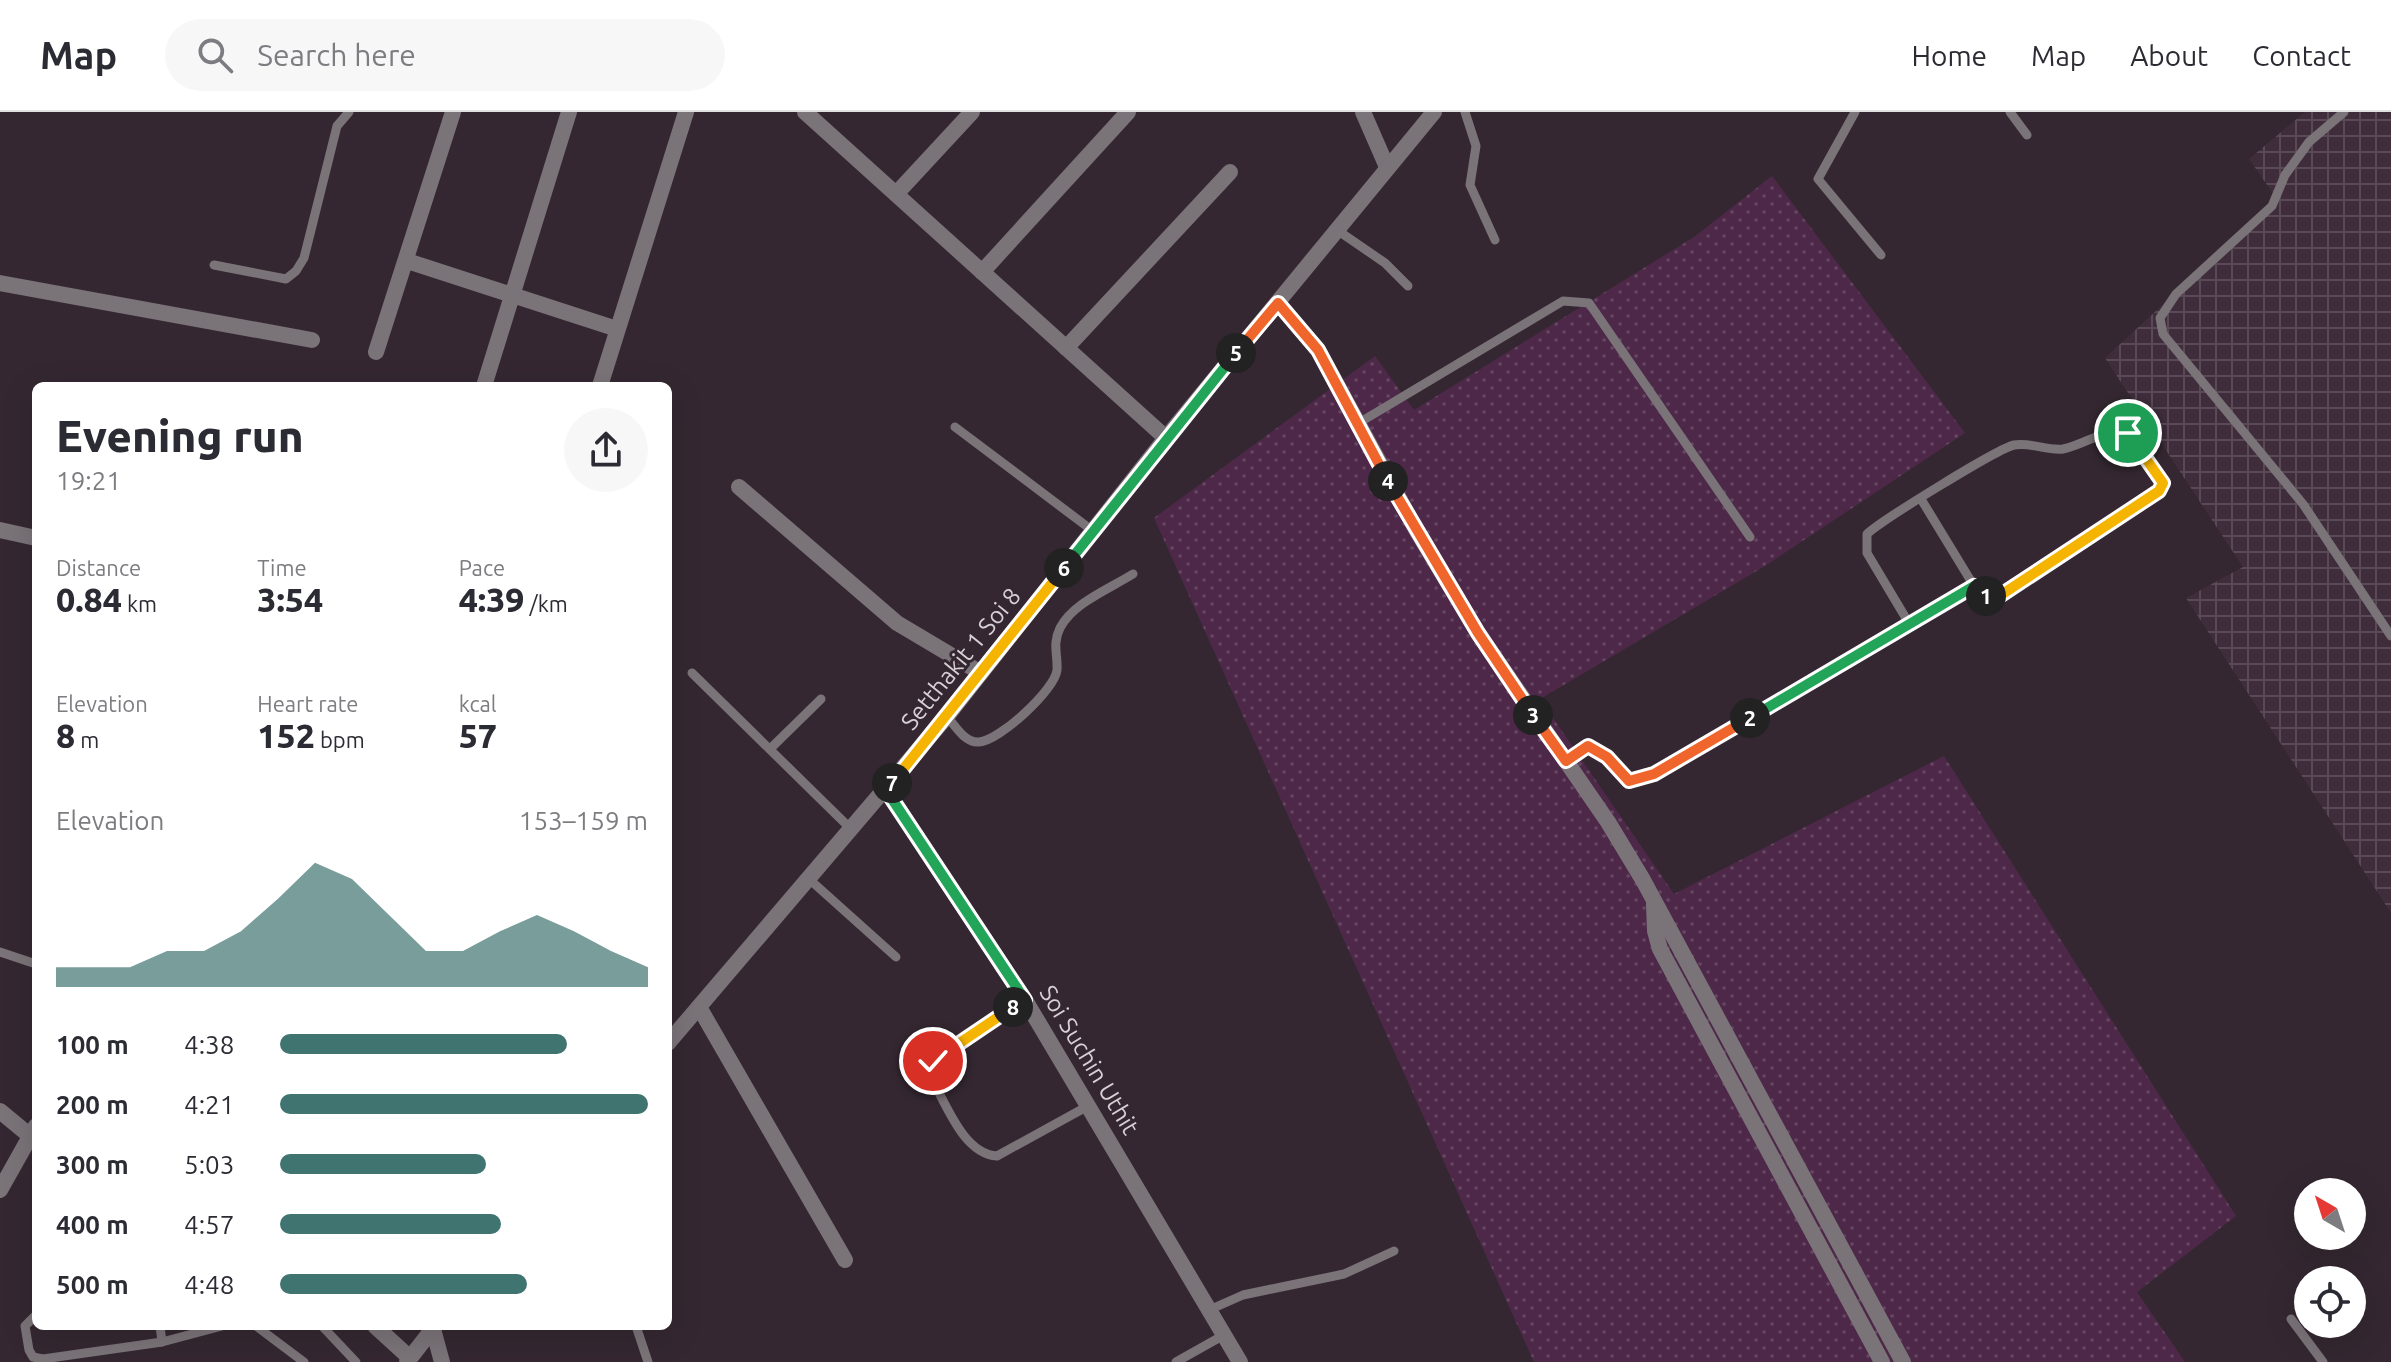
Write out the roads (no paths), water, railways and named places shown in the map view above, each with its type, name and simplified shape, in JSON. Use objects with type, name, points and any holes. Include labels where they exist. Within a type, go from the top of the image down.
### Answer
[{"type":"street","points":[[376,352],[453,112]]},
{"type":"street","points":[[485,382],[569,112]]},
{"type":"street","points":[[601,382],[686,112]]},
{"type":"street","points":[[896,194],[972,112]]},
{"type":"street","points":[[982,272],[1128,112]]},
{"type":"street","points":[[1363,112],[1387,167]]},
{"type":"street","name":"Setthakit 1 Soi 8","points":[[672,1038],[947,716],[1166,438],[1434,112]]},
{"type":"street","points":[[809,113],[1166,438]]},
{"type":"street","points":[[1066,348],[1230,172]]},
{"type":"street","points":[[407,261],[513,299],[617,329]]},
{"type":"street","points":[[0,283],[312,340]]},
{"type":"street","points":[[1278,303],[1318,350],[1357,424],[1478,633],[1608,822],[1654,901],[1903,1362]]},
{"type":"street","points":[[739,487],[897,623],[981,673]]},
{"type":"street","points":[[0,530],[32,537]]},
{"type":"street","name":"Soi Suchin Uthit","points":[[886,790],[1025,1000],[1240,1362]]},
{"type":"street","points":[[1654,901],[1655,931],[1660,949],[1882,1362]]},
{"type":"street","points":[[699,1007],[845,1260]]},
{"type":"street","points":[[0,1111],[32,1129]]},
{"type":"street","points":[[0,1190],[32,1132]]},
{"type":"street","points":[[379,1330],[408,1360],[432,1330]]},
{"type":"street","points":[[434,1330],[442,1362]]},
{"type":"lane","points":[[214,265],[286,279],[296,271],[304,258],[337,126],[349,112]]},
{"type":"lane","points":[[1465,112],[1476,146],[1470,185],[1495,240]]},
{"type":"lane","points":[[1855,112],[1818,179],[1881,255]]},
{"type":"lane","points":[[2010,112],[2027,135]]},
{"type":"lane","points":[[2344,112],[2309,142],[2285,175],[2272,206],[2176,294],[2160,318],[2163,334],[2303,504],[2391,636]]},
{"type":"lane","points":[[1337,230],[1385,263],[1408,286]]},
{"type":"lane","points":[[1357,424],[1563,301],[1589,303],[1750,537]]},
{"type":"lane","points":[[955,427],[1093,531]]},
{"type":"lane","points":[[1910,625],[1864,543],[1877,525],[2012,445],[2062,449],[2118,430],[2128,433],[2137,442],[2163,483],[2159,491],[2001,595],[1983,595],[1974,586],[1921,499]]},
{"type":"lane","points":[[947,716],[966,738],[977,743],[991,739],[1046,694],[1057,671],[1053,650],[1060,629],[1073,611],[1133,574]]},
{"type":"lane","points":[[1566,761],[1588,746],[1607,757],[1629,781],[1654,774],[1974,586]]},
{"type":"lane","points":[[692,673],[852,830]]},
{"type":"lane","points":[[770,749],[821,699]]},
{"type":"lane","points":[[809,879],[896,957]]},
{"type":"lane","points":[[0,952],[32,963]]},
{"type":"lane","points":[[1025,1000],[933,1061],[930,1076],[971,1146],[984,1155],[997,1156],[1088,1106]]},
{"type":"lane","points":[[1209,1310],[1243,1295],[1344,1274],[1394,1251]]},
{"type":"lane","points":[[32,1319],[25,1326],[29,1350],[33,1357],[43,1359],[162,1342],[207,1330]]},
{"type":"lane","points":[[2291,1319],[2323,1362]]},
{"type":"lane","points":[[160,1330],[162,1342]]},
{"type":"lane","points":[[261,1330],[304,1362]]},
{"type":"lane","points":[[326,1330],[356,1362]]},
{"type":"lane","points":[[637,1330],[648,1362]]},
{"type":"lane","points":[[1176,1362],[1224,1335]]}]
